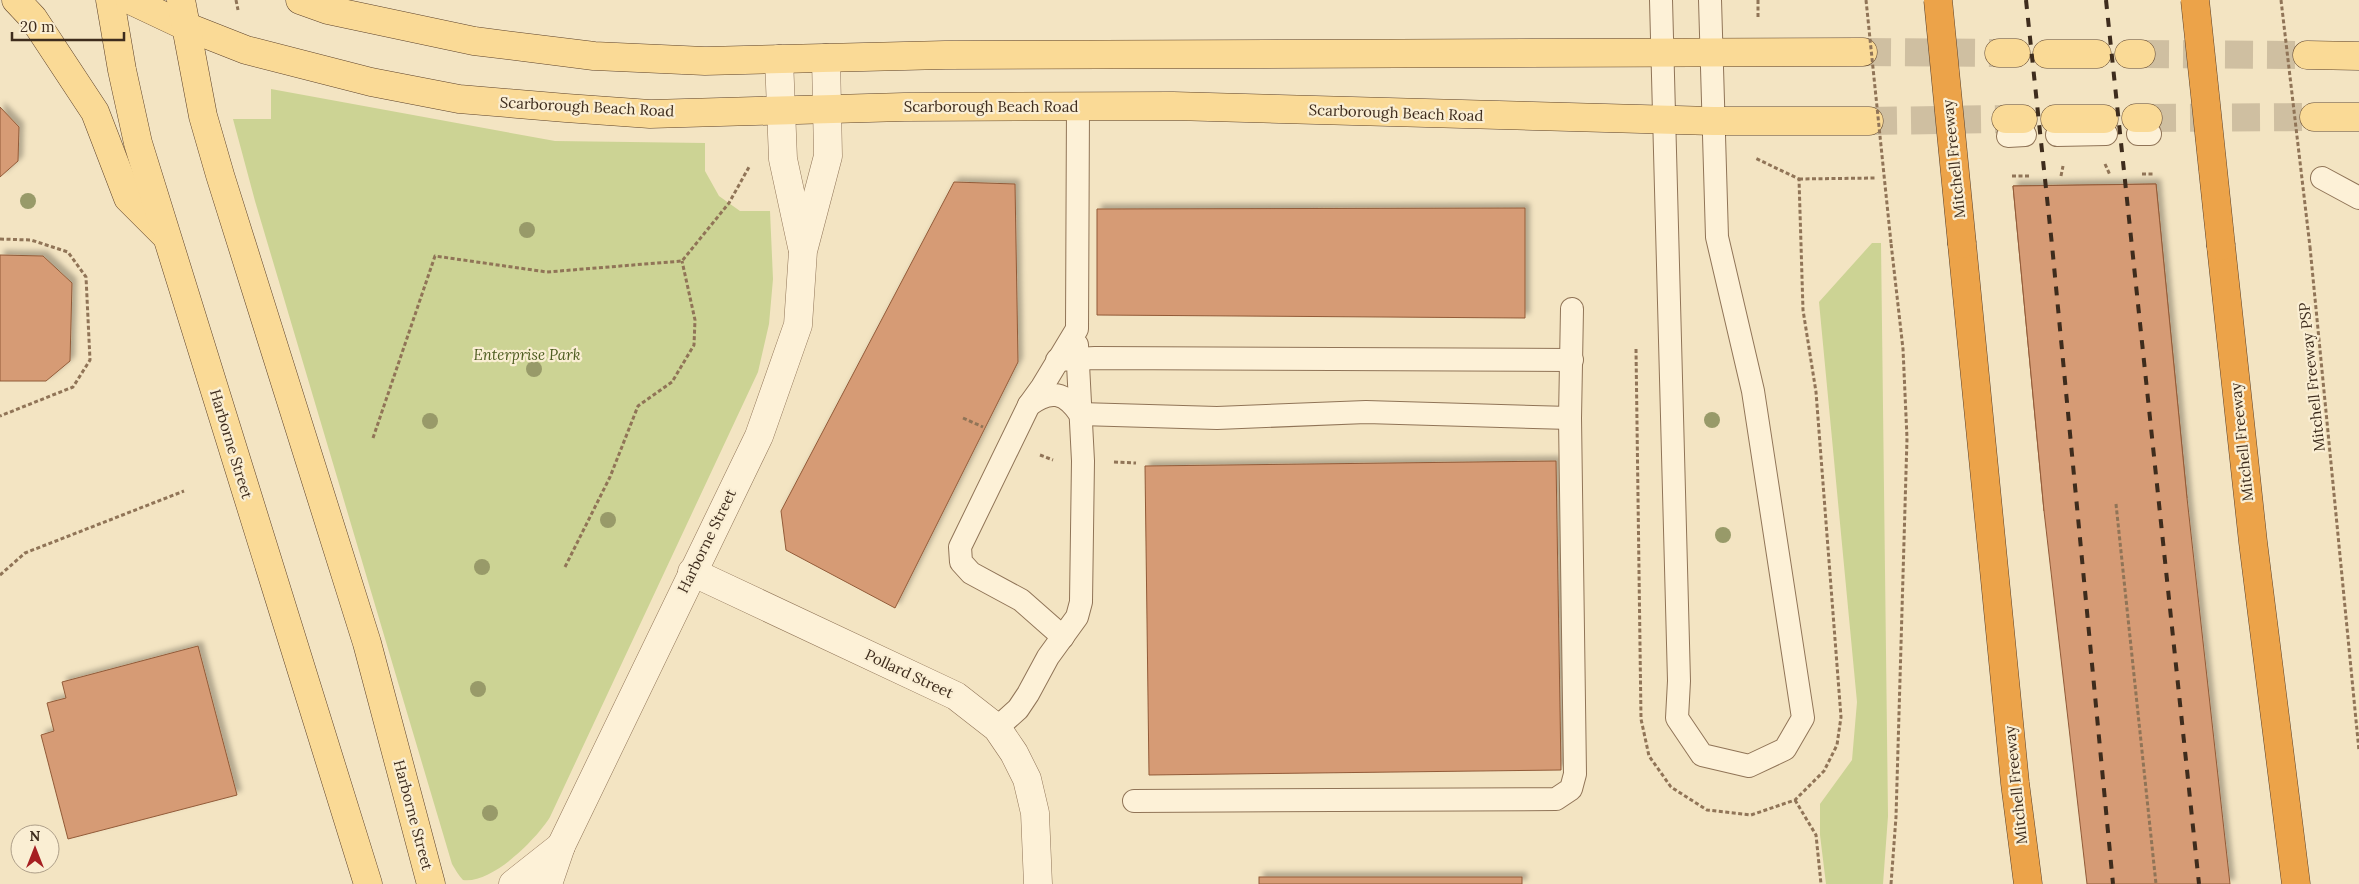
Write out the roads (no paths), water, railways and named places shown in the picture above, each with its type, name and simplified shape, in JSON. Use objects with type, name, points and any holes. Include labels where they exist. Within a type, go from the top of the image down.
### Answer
[{"type":"highway","name":"Mitchell Freeway","points":[[1938,0],[2015,783],[2028,884]]},
{"type":"highway","name":"Mitchell Freeway","points":[[2195,0],[2253,542],[2296,884]]},
{"type":"main road","points":[[16,0],[33,18],[95,112],[128,198],[167,237]]},
{"type":"main road","name":"Harborne Street","points":[[110,0],[122,70],[138,142],[368,884]]},
{"type":"main road","name":"Scarborough Beach Road","points":[[130,0],[183,13],[246,50],[371,82],[459,99],[650,114],[827,109],[1173,106],[1664,120],[1870,121]]},
{"type":"main road","points":[[300,0],[328,10],[474,41],[594,56],[705,61],[945,55],[1862,52]]},
{"type":"main road","name":"Harborne Street","points":[[183,13],[203,116],[367,643],[431,884]]},
{"type":"main road","points":[[2047,54],[2097,54]]},
{"type":"main road","points":[[2307,55],[2354,58]]},
{"type":"main road","points":[[2314,117],[2359,117]]},
{"type":"main road","points":[[2056,127],[2105,127]]},
{"type":"street","name":"Harborne Street","points":[[548,884],[561,846],[759,436],[780,381],[798,325],[803,251],[828,156],[826,58]]},
{"type":"street","name":"Harborne Street","points":[[780,59],[783,159],[803,251]]},
{"type":"street","name":"Pollard Street","points":[[692,572],[956,696],[997,728],[1014,753],[1027,779],[1035,813],[1038,884]]},
{"type":"street","name":"Harborne Street","points":[[513,884],[561,846]]},
{"type":"lane","points":[[1661,0],[1679,681],[1677,718],[1702,755],[1749,766],[1784,749],[1803,718],[1753,391],[1717,237],[1710,0]]},
{"type":"lane","points":[[1063,637],[1033,609],[971,573],[961,562],[960,546],[1029,405],[1068,360],[1077,329],[1078,106]]},
{"type":"lane","points":[[2322,178],[2359,198]]},
{"type":"lane","points":[[1134,801],[1556,799],[1571,789],[1575,774],[1570,418],[1572,309]]},
{"type":"lane","points":[[1068,360],[1572,360]]},
{"type":"lane","points":[[997,728],[1018,709],[1048,657],[1077,617],[1081,602],[1083,461],[1080,414],[1068,360]]},
{"type":"lane","points":[[1029,405],[1042,396],[1057,395],[1071,401],[1080,414]]},
{"type":"lane","points":[[1080,414],[1216,418],[1366,412],[1570,418]]},
{"type":"tunnel","points":[[1863,52],[1999,53]]},
{"type":"tunnel","points":[[2141,54],[2307,55]]},
{"type":"tunnel","points":[[2148,118],[2314,117]]},
{"type":"tunnel","points":[[1869,121],[2006,119]]},
{"type":"railway","points":[[2026,0],[2052,245],[2113,884]]},
{"type":"railway","points":[[2106,0],[2199,884]]},
{"type":"park label","name":"Enterprise Park","points":[[527,355]]}]
